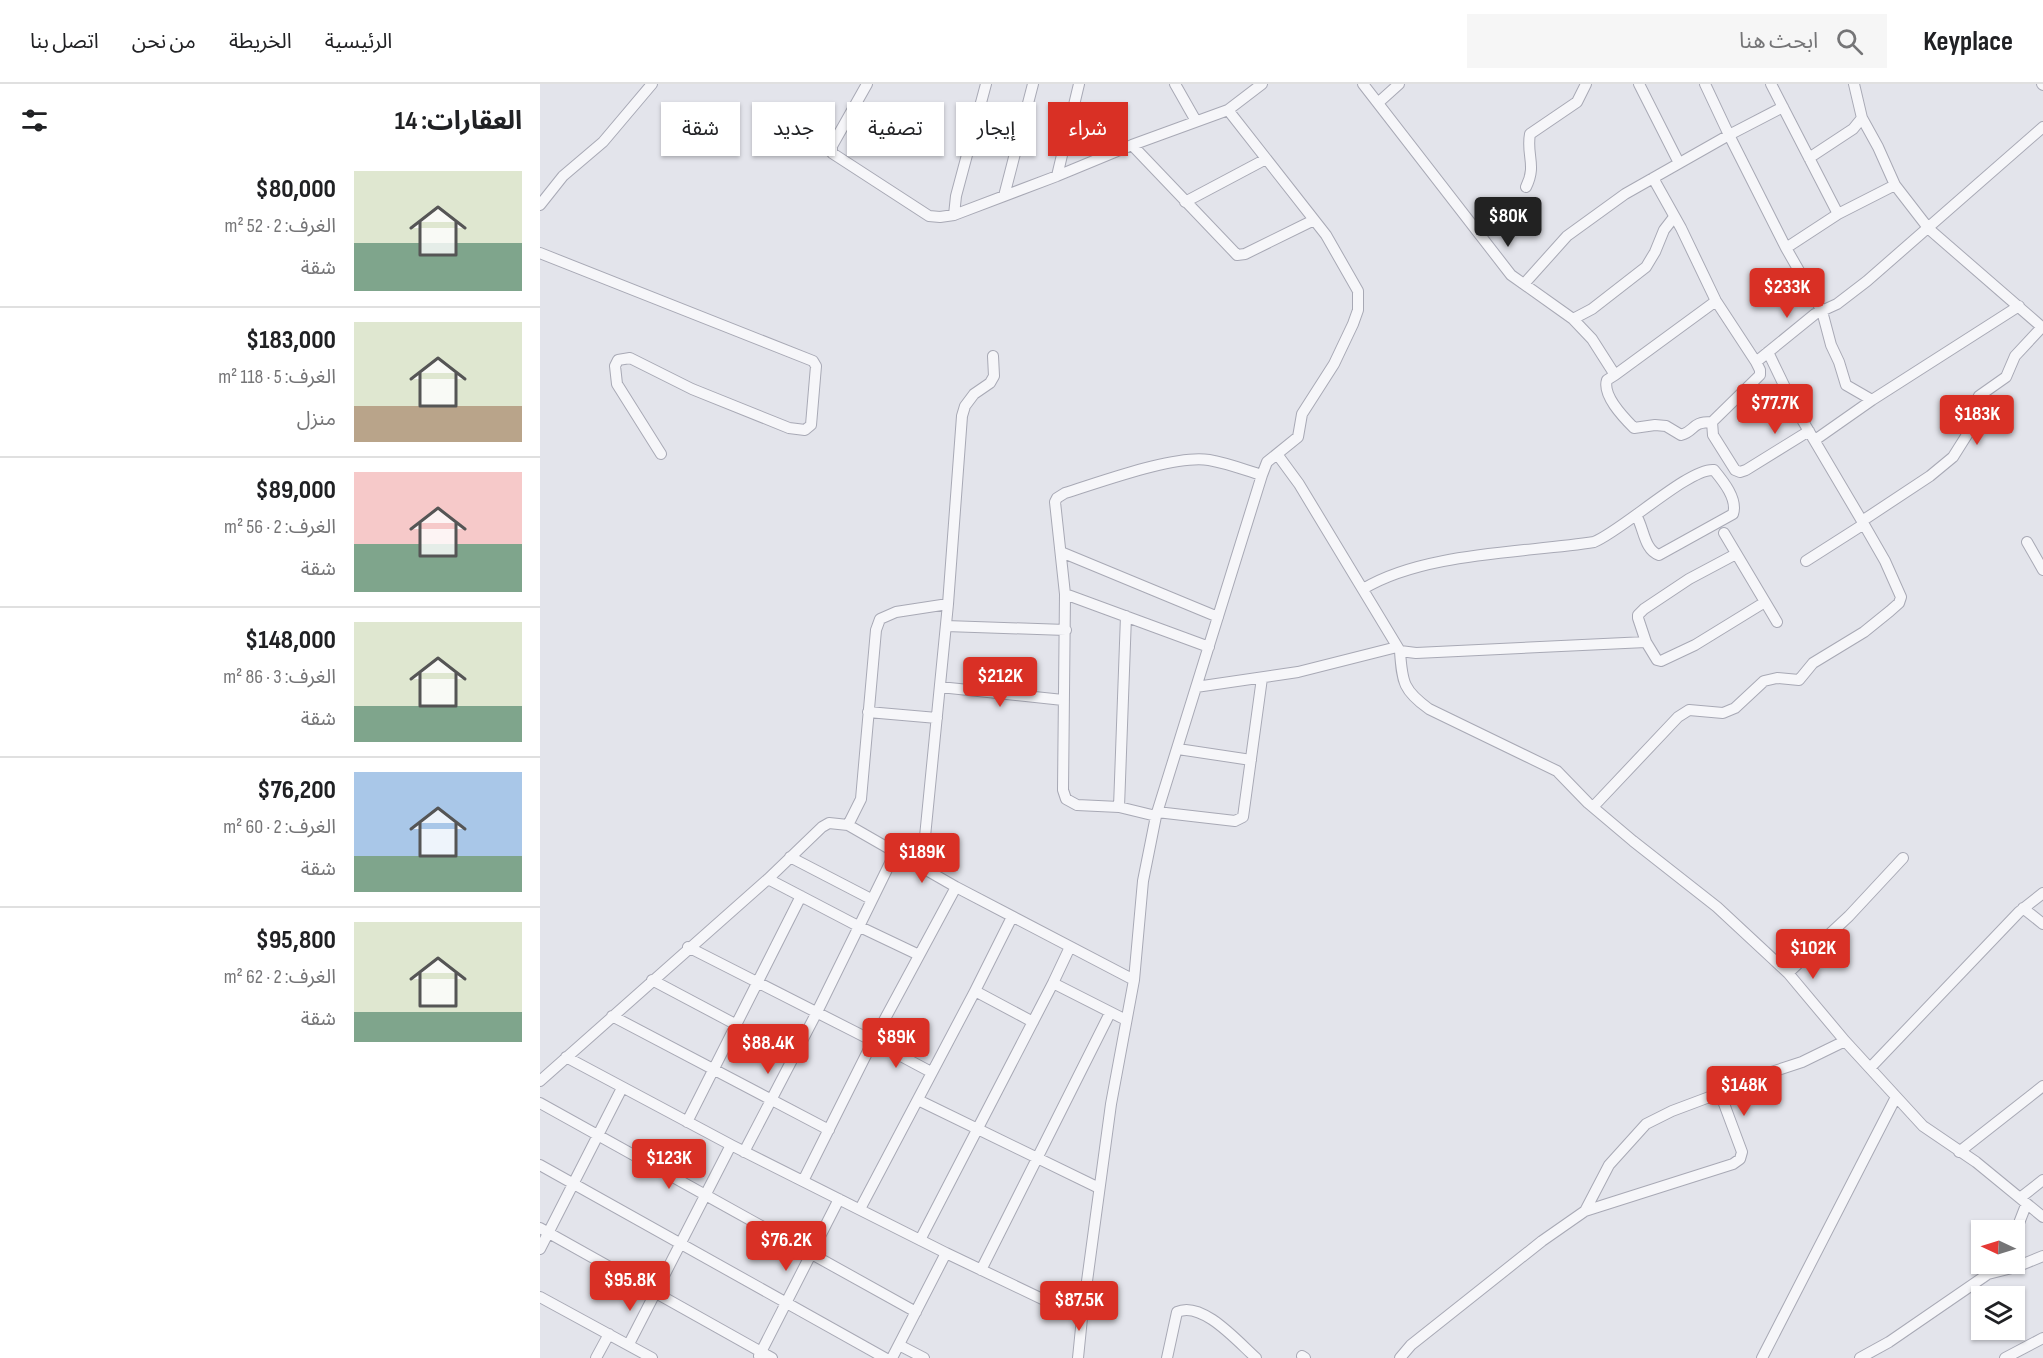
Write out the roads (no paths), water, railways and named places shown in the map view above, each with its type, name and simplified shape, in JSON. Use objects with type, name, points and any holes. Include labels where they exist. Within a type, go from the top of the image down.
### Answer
[{"type":"street","points":[[540,205],[564,176],[603,142],[652,84]]},
{"type":"street","points":[[867,84],[832,146],[832,153],[929,216],[940,217],[954,215],[1228,110],[1262,84]]},
{"type":"street","points":[[954,215],[986,84]]},
{"type":"street","points":[[1004,196],[1033,84]]},
{"type":"street","points":[[1058,176],[1079,84]]},
{"type":"street","points":[[1175,84],[1196,121]]},
{"type":"street","points":[[1364,84],[1510,275],[1556,309],[1574,319],[1592,339],[1615,375]]},
{"type":"street","points":[[1379,102],[1399,84]]},
{"type":"street","points":[[1526,187],[1532,168],[1530,134],[1577,102],[1586,84]]},
{"type":"street","points":[[1639,84],[1679,163]]},
{"type":"street","points":[[1705,84],[1786,248],[1822,311],[1831,345],[1846,385],[1872,400]]},
{"type":"street","points":[[1771,84],[1838,214]]},
{"type":"street","points":[[1806,561],[1930,476],[1953,456],[1970,430],[1975,404],[1979,396],[2006,377],[2015,356],[2041,323],[1929,229],[1895,185],[1862,118],[1854,84]]},
{"type":"street","points":[[1524,284],[1567,236],[1624,194],[1783,107]]},
{"type":"street","points":[[1078,1358],[1111,1104],[1134,980],[1143,881],[1157,814],[1267,462],[1298,436],[1302,414],[1342,349],[1358,310],[1359,300],[1354,283],[1326,235],[1228,110]]},
{"type":"street","points":[[1809,158],[1853,129],[1862,118]]},
{"type":"street","points":[[1756,362],[1815,314],[1837,304],[1867,281],[2043,128]]},
{"type":"street","points":[[1132,145],[1237,255],[1245,254],[1314,220]]},
{"type":"street","points":[[1185,202],[1266,159]]},
{"type":"street","points":[[1653,178],[1681,228],[1716,302],[1760,370],[1760,375],[1712,422],[1711,428],[1716,441],[1735,470],[1740,472],[1812,436],[2019,306]]},
{"type":"street","points":[[1786,248],[1838,214],[1895,185]]},
{"type":"street","points":[[1574,319],[1592,309],[1646,267],[1664,230],[1674,217]]},
{"type":"street","points":[[540,253],[813,361],[816,366],[811,425],[805,430],[789,428],[692,389],[630,358],[618,360],[615,370],[617,384],[661,454]]},
{"type":"street","points":[[1712,422],[1697,423],[1686,434],[1681,435],[1666,426],[1634,428],[1625,419],[1606,390],[1607,380],[1716,302]]},
{"type":"street","points":[[1593,807],[1678,717],[1689,710],[1723,713],[1735,708],[1764,681],[1777,678],[1799,680],[1813,663],[1864,632],[1899,603],[1900,591],[1863,522],[1794,406],[1768,352]]},
{"type":"street","points":[[922,867],[948,604],[962,416],[965,406],[974,394],[990,383],[994,376],[993,356]]},
{"type":"street","points":[[1277,454],[1299,484],[1398,649],[1402,675],[1411,696],[1429,710],[1557,771],[1593,807],[1717,907],[1788,973],[1845,1041],[1923,1126],[1976,1162],[2043,1217]]},
{"type":"street","points":[[1262,476],[1208,460],[1193,459],[1172,462],[1065,493],[1057,498],[1055,502],[1065,594],[1063,790],[1066,799],[1077,805],[1119,807],[1157,814],[1239,820],[1243,817],[1262,678]]},
{"type":"street","points":[[1363,589],[1376,581],[1405,570],[1443,562],[1594,542],[1606,537],[1622,523],[1676,486],[1710,469],[1719,476],[1735,503],[1733,514],[1666,554],[1659,555],[1649,548],[1636,515]]},
{"type":"street","points":[[1724,533],[1777,622]]},
{"type":"street","points":[[2027,542],[2043,570]]},
{"type":"street","points":[[1061,552],[1218,617]]},
{"type":"street","points":[[1736,554],[1689,579],[1644,609],[1638,618],[1646,642],[1657,660],[1669,659],[1765,602]]},
{"type":"street","points":[[1065,594],[1209,647]]},
{"type":"street","points":[[848,825],[861,799],[876,630],[880,619],[896,612],[948,604]]},
{"type":"street","points":[[1119,807],[1126,616]]},
{"type":"street","points":[[946,626],[1066,630]]},
{"type":"street","points":[[1196,687],[1298,672],[1398,649],[1416,653],[1646,642]]},
{"type":"street","points":[[940,687],[1063,700]]},
{"type":"street","points":[[868,712],[937,718]]},
{"type":"street","points":[[1178,749],[1251,760]]},
{"type":"street","points":[[540,1081],[829,823],[848,825],[956,887],[1134,980]]},
{"type":"street","points":[[744,1152],[817,1011],[895,852]]},
{"type":"street","points":[[790,857],[871,899]]},
{"type":"street","points":[[1788,973],[1849,916],[1903,858]]},
{"type":"street","points":[[768,879],[919,955]]},
{"type":"street","points":[[803,1181],[873,1041],[956,887]]},
{"type":"street","points":[[1869,1068],[2023,909],[2043,893]]},
{"type":"street","points":[[687,1122],[801,896]]},
{"type":"street","points":[[2023,909],[2043,924]]},
{"type":"street","points":[[860,1209],[1012,917]]},
{"type":"street","points":[[688,947],[817,1011],[932,1072]]},
{"type":"street","points":[[920,1240],[1070,947]]},
{"type":"street","points":[[652,980],[735,1024]]},
{"type":"street","points":[[1053,983],[1126,1020]]},
{"type":"street","points":[[975,991],[1033,1022]]},
{"type":"street","points":[[981,1270],[1110,1013]]},
{"type":"street","points":[[612,1016],[829,1130]]},
{"type":"street","points":[[1585,1211],[1609,1165],[1646,1124],[1687,1104],[1720,1093],[1738,1083],[1802,1062],[1845,1041]]},
{"type":"street","points":[[566,1058],[744,1152],[1082,1318]]},
{"type":"street","points":[[1959,1152],[2043,1086]]},
{"type":"street","points":[[540,1249],[544,1230],[574,1184],[622,1088]]},
{"type":"street","points":[[1400,1358],[1411,1345],[1492,1280],[1585,1211],[1733,1164],[1740,1159],[1742,1152],[1720,1093]]},
{"type":"street","points":[[1762,1358],[1896,1097]]},
{"type":"street","points":[[918,1100],[1099,1188]]},
{"type":"street","points":[[540,1102],[916,1312]]},
{"type":"street","points":[[629,1344],[731,1145]]},
{"type":"street","points":[[540,1165],[885,1358]]},
{"type":"street","points":[[2018,1220],[2023,1202],[2043,1180]]},
{"type":"street","points":[[544,1230],[656,1292],[764,1356],[787,1302],[839,1199]]},
{"type":"street","points":[[892,1358],[946,1253]]},
{"type":"street","points":[[2025,1263],[2043,1256]]},
{"type":"street","points":[[1860,1358],[1889,1342],[1988,1274]]},
{"type":"street","points":[[540,1297],[652,1358]]},
{"type":"street","points":[[1167,1358],[1177,1312],[1191,1309],[1204,1313],[1256,1358]]},
{"type":"street","points":[[596,1358],[609,1334]]},
{"type":"street","points":[[2005,1358],[2043,1338]]},
{"type":"street","points":[[899,1345],[924,1358]]}]
